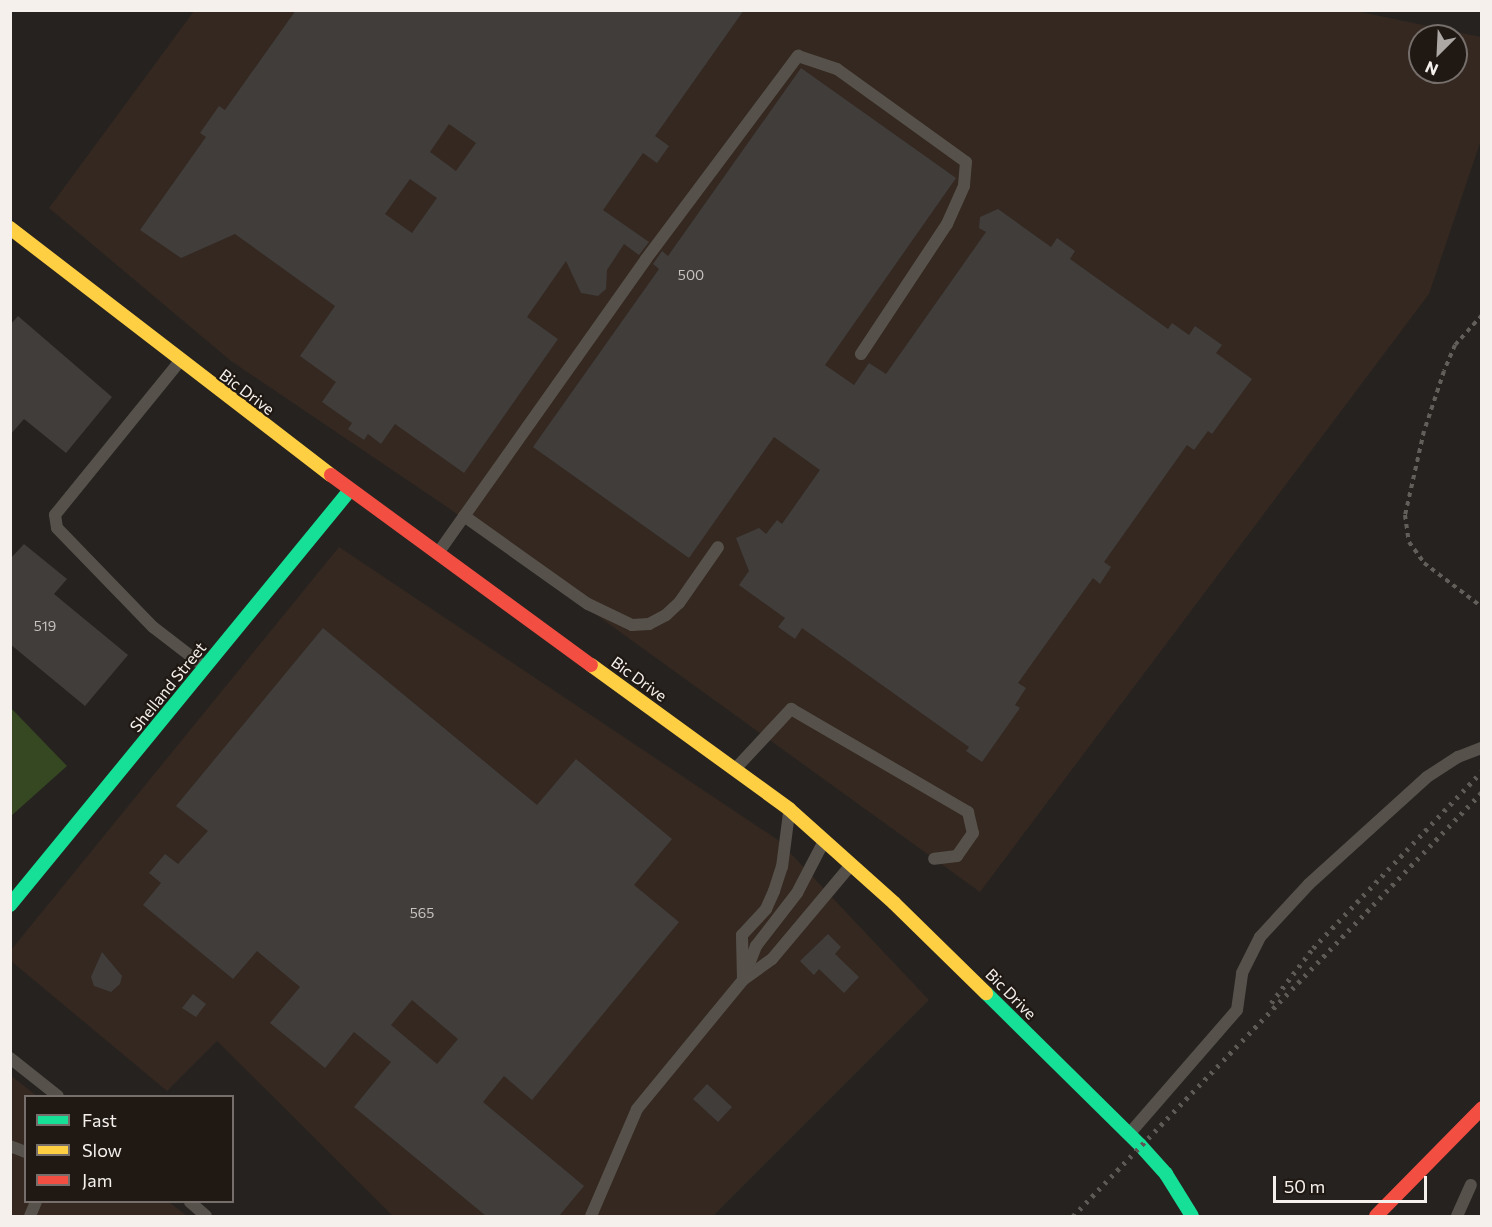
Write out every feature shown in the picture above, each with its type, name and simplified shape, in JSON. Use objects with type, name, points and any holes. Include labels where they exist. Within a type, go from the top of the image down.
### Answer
[{"type":"street","name":"Bic Drive","points":[[10,228],[350,490],[736,768],[825,839],[1129,1134],[1166,1174],[1192,1216]]},
{"type":"street","name":"Shelland Street","points":[[10,905],[350,490]]},
{"type":"street","points":[[1376,1216],[1482,1108]]},
{"type":"lane","points":[[437,554],[646,259],[798,56],[837,69],[966,162],[964,186],[947,224],[861,354]]},
{"type":"lane","points":[[180,361],[55,515],[57,528],[153,627],[206,668]]},
{"type":"lane","points":[[464,516],[588,604],[632,625],[649,624],[666,615],[679,603],[718,547]]},
{"type":"lane","points":[[736,768],[791,709],[969,812],[972,833],[957,855],[934,859]]},
{"type":"lane","points":[[1129,1134],[1237,1010],[1242,973],[1260,937],[1309,884],[1427,777],[1458,757],[1482,748]]},
{"type":"lane","points":[[743,980],[742,934],[766,909],[774,891],[782,867],[789,809]]},
{"type":"lane","points":[[743,980],[756,946],[797,893],[825,839]]},
{"type":"lane","points":[[591,1216],[637,1109],[743,980],[772,958],[852,864]]},
{"type":"lane","points":[[10,1058],[57,1095]]},
{"type":"lane","points":[[1457,1216],[1471,1185]]},
{"type":"lane","points":[[191,1203],[206,1216]]},
{"type":"path","points":[[1482,315],[1455,345],[1443,371],[1424,431],[1405,515],[1409,542],[1424,563],[1482,607]]},
{"type":"shaded area","points":[[1351,10],[1418,24],[1408,24],[1408,84],[1468,84],[1468,34],[1481,37],[1481,140],[1429,294],[980,892],[447,507],[231,361],[49,208],[194,11]]},
{"type":"shaded area","points":[[339,547],[778,840],[929,1000],[713,1216],[393,1216],[217,1041],[167,1091],[11,961],[11,950]]},
{"type":"shaded area","points":[[10,1075],[36,1095],[24,1095],[24,1203],[170,1203],[187,1216],[11,1216]]},
{"type":"green space","points":[[10,707],[67,766],[11,816],[10,816]]},
{"type":"building","points":[[296,10],[744,10],[655,136],[669,146],[657,163],[643,153],[603,210],[649,242],[639,255],[624,244],[607,270],[606,289],[598,296],[581,293],[566,261],[527,317],[558,339],[464,473],[395,424],[381,444],[368,434],[364,440],[348,429],[352,423],[322,402],[336,382],[300,356],[335,306],[235,234],[181,258],[140,230],[206,137],[200,133],[219,106],[225,110]],"holes":[[[449,124],[476,143],[456,171],[430,152]],[[410,179],[437,198],[412,233],[385,214]]]},
{"type":"building","points":[[801,68],[956,178],[825,365],[854,385],[869,363],[886,374],[986,232],[979,228],[980,217],[998,209],[1051,247],[1057,238],[1075,251],[1070,259],[1168,329],[1172,323],[1189,335],[1195,326],[1222,345],[1216,353],[1252,379],[1212,434],[1208,431],[1194,450],[1187,445],[1104,562],[1111,567],[1100,584],[1093,578],[1018,683],[1026,688],[1015,705],[1020,708],[982,762],[966,751],[969,747],[802,628],[795,639],[778,627],[785,618],[739,585],[749,571],[736,538],[759,528],[766,534],[777,520],[782,524],[820,470],[774,437],[689,558],[533,447],[659,269],[653,264],[662,251],[668,256]]},
{"type":"building","points":[[18,316],[112,397],[66,453],[24,419],[10,435],[10,325]]},
{"type":"building","points":[[24,544],[67,579],[54,594],[128,655],[85,706],[10,644],[10,559]]},
{"type":"building","points":[[323,628],[537,805],[576,759],[672,839],[634,885],[679,922],[532,1100],[504,1076],[483,1102],[584,1186],[559,1216],[486,1216],[354,1107],[391,1062],[354,1032],[325,1068],[270,1023],[300,987],[257,951],[233,979],[143,905],[161,883],[149,873],[165,854],[178,864],[208,831],[176,806]],"holes":[[[412,1000],[458,1039],[437,1064],[391,1025]]]},
{"type":"building","points":[[828,934],[841,947],[835,954],[859,977],[844,993],[819,969],[814,975],[800,961]]},
{"type":"building","points":[[102,952],[122,976],[120,984],[111,992],[94,986],[91,977]]},
{"type":"building","points":[[193,994],[206,1004],[196,1017],[182,1008]]},
{"type":"building","points":[[707,1084],[732,1107],[718,1122],[693,1099]]},
{"type":"railway","points":[[1271,1003],[1313,948],[1482,771]]},
{"type":"railway","points":[[1073,1216],[1482,792]]},
{"type":"traffic: fast","points":[[10,905],[350,490]]},
{"type":"traffic: fast","points":[[986,993],[1140,1145],[1166,1174],[1192,1216]]},
{"type":"traffic: slow","points":[[10,228],[331,475]]},
{"type":"traffic: slow","points":[[591,665],[789,809],[894,903],[986,993]]},
{"type":"traffic: jam","points":[[331,475],[591,665]]},
{"type":"traffic: jam","points":[[1376,1216],[1482,1108]]}]
